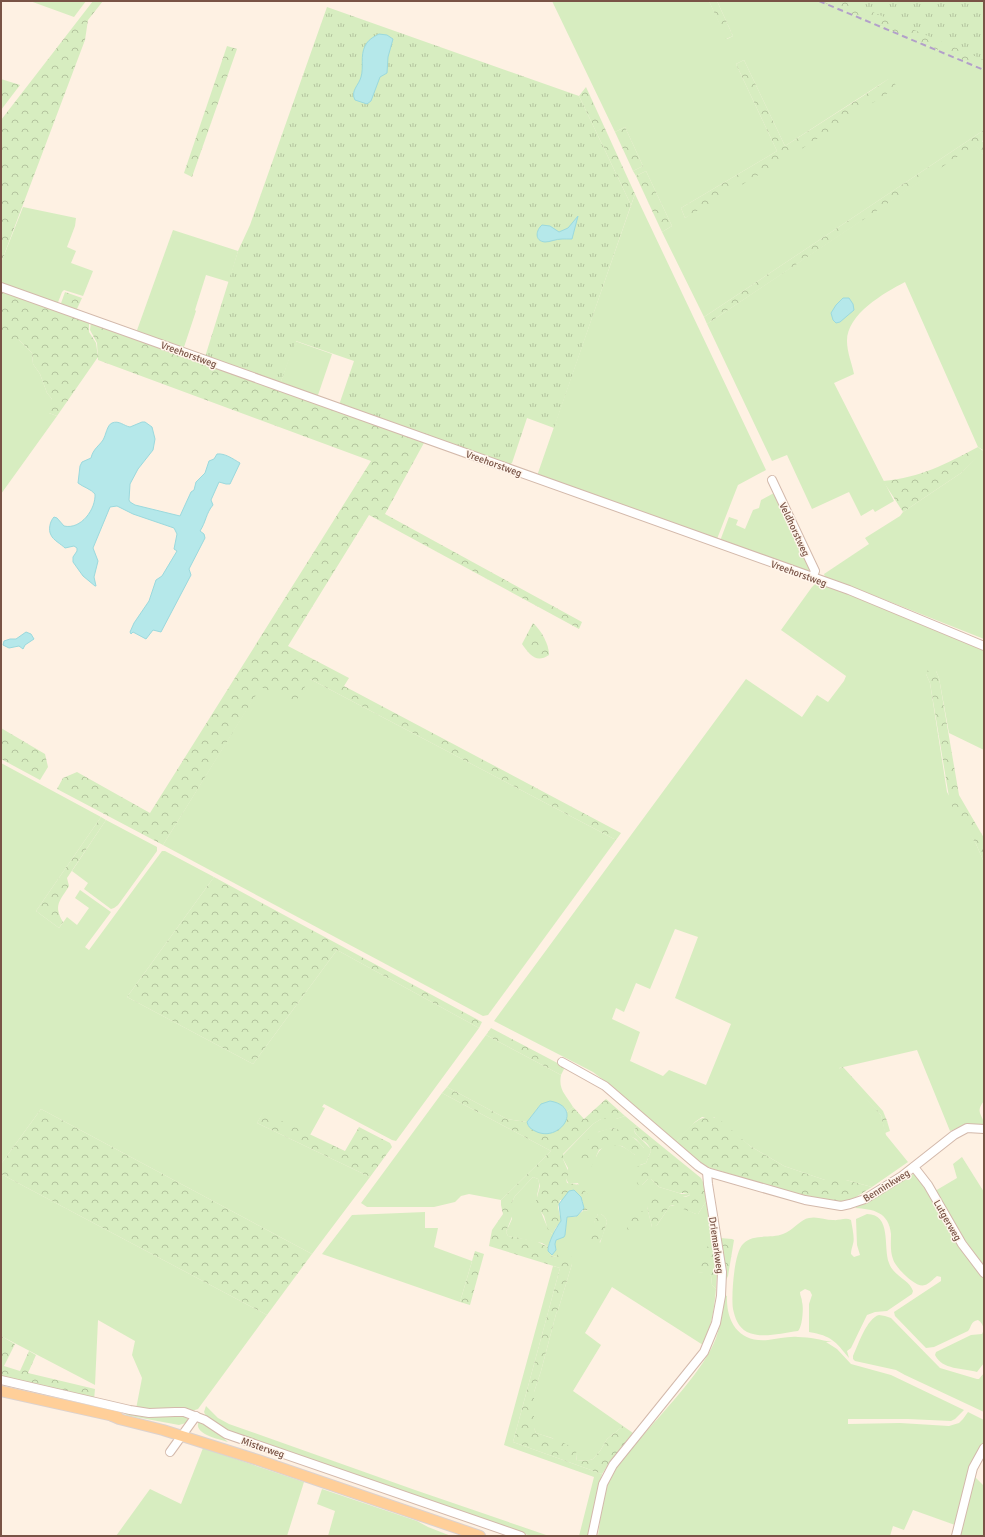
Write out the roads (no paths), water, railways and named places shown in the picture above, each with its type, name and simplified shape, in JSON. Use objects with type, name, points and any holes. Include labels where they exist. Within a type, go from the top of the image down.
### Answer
[{"type":"main road","name":"Misterweg","points":[[1,1391],[183,1433],[480,1536]]},
{"type":"street","name":"Vreehorstweg","points":[[1,286],[849,590],[984,646]]},
{"type":"street","name":"Veldhorstweg","points":[[772,480],[815,571],[812,578]]},
{"type":"street","points":[[562,1062],[605,1086],[698,1166],[707,1172]]},
{"type":"street","name":"Benninkweg","points":[[707,1172],[805,1200],[840,1206],[865,1199],[902,1176],[954,1135],[967,1128],[984,1129]]},
{"type":"street","name":"Lutgerweg","points":[[914,1167],[928,1185],[962,1244],[984,1273]]},
{"type":"street","name":"Driemarkweg","points":[[592,1536],[603,1484],[613,1465],[704,1352],[716,1323],[721,1296],[722,1272],[707,1172]]},
{"type":"street","name":"Misterweg","points":[[1,1380],[130,1410],[149,1413],[184,1412],[205,1420],[226,1434],[521,1536]]},
{"type":"street","points":[[170,1452],[196,1416]]},
{"type":"street","points":[[956,1536],[973,1468],[984,1448]]},
{"type":"water","points":[[379,34],[387,35],[393,39],[388,57],[387,73],[380,77],[371,101],[367,104],[355,100],[355,88],[361,77],[365,46],[371,39]]},
{"type":"water","points":[[578,216],[572,239],[560,239],[545,242],[539,240],[537,232],[542,225],[550,226],[559,232],[568,228]]},
{"type":"water","points":[[843,298],[849,298],[853,304],[854,310],[840,322],[836,323],[833,320],[831,313]]},
{"type":"water","points":[[117,422],[130,427],[145,422],[152,427],[155,439],[153,450],[138,469],[130,484],[129,500],[135,505],[180,516],[191,492],[194,490],[196,482],[205,473],[209,461],[214,459],[217,454],[223,454],[240,463],[230,484],[219,482],[211,500],[213,505],[200,531],[204,534],[205,538],[189,569],[191,575],[161,632],[153,630],[146,639],[133,632],[131,634],[130,632],[134,623],[149,601],[156,580],[162,576],[177,551],[174,549],[177,534],[174,528],[133,514],[117,506],[110,507],[93,548],[98,561],[94,577],[96,586],[83,576],[73,562],[73,557],[77,551],[77,548],[74,546],[65,548],[52,537],[50,533],[51,521],[54,517],[57,518],[64,526],[70,526],[82,522],[90,512],[95,500],[95,494],[78,483],[80,466],[82,462],[91,458],[103,440],[110,424]]},
{"type":"water","points":[[26,632],[31,634],[34,639],[25,645],[23,649],[19,646],[9,648],[3,645],[4,641],[16,639]]},
{"type":"water","points":[[550,1101],[560,1105],[566,1110],[567,1117],[565,1123],[560,1129],[552,1133],[544,1134],[535,1131],[529,1127],[527,1122],[541,1104]]},
{"type":"water","points":[[574,1190],[581,1197],[584,1208],[577,1216],[567,1217],[565,1235],[564,1237],[556,1240],[556,1250],[552,1255],[548,1251],[548,1247],[561,1221],[559,1204],[569,1191]]},
{"type":"railway","points":[[819,1],[984,70]]}]
